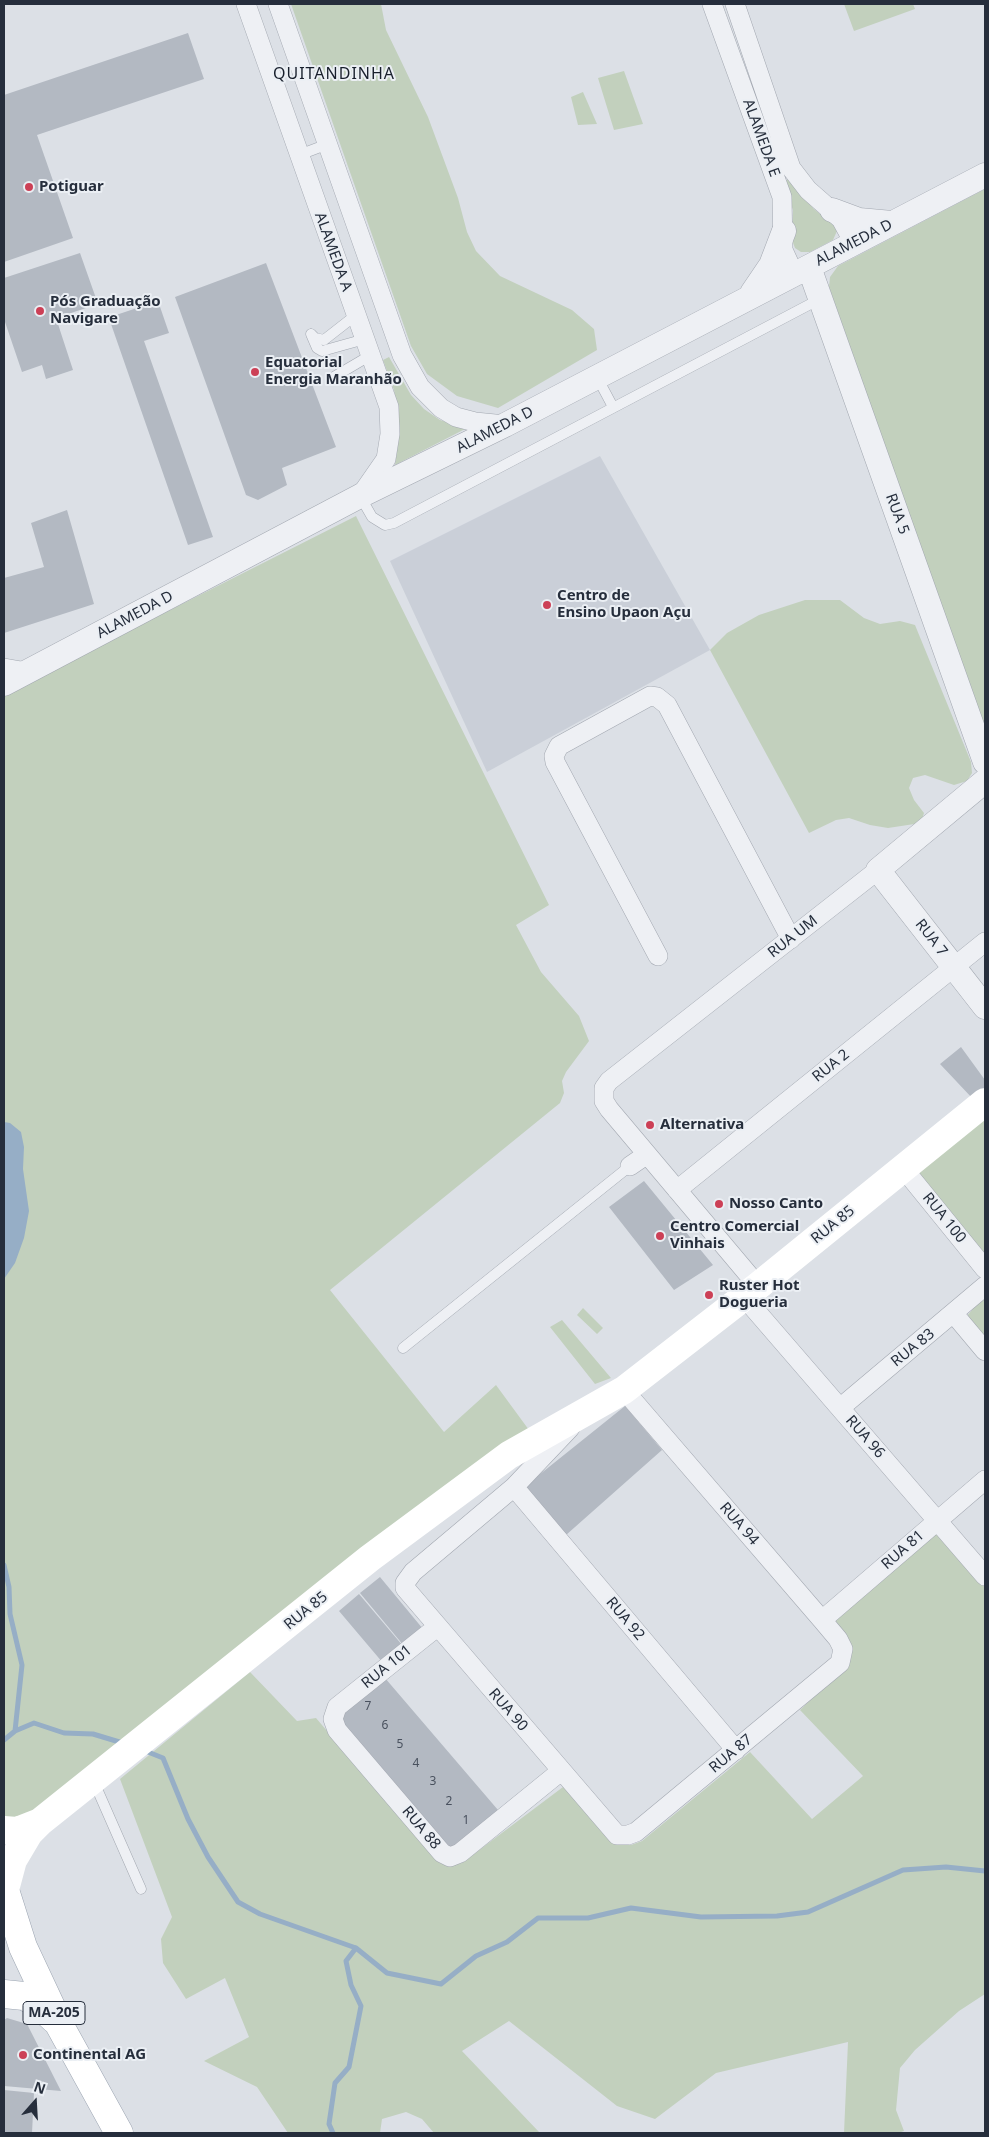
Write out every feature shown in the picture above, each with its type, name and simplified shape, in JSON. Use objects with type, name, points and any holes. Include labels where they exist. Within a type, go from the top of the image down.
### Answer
[{"type":"main road","name":"RUA 85","points":[[4,1888],[13,1860],[29,1833],[40,1822],[136,1748],[370,1558],[482,1474],[525,1445],[624,1390],[751,1292],[985,1102]]},
{"type":"main road","name":"RUA 85","points":[[4,1830],[17,1831],[40,1822]]},
{"type":"main road","name":"MA-205","points":[[4,1888],[23,1947],[60,2026],[119,2133]]},
{"type":"main road","points":[[4,1994],[24,1996],[37,2003],[60,2026]]},
{"type":"street","name":"ALAMEDA A","points":[[246,4],[389,407],[390,434],[386,459],[360,496]]},
{"type":"street","name":"ALAMEDA A","points":[[278,4],[402,355],[420,387],[441,408],[456,417],[474,422],[505,425]]},
{"type":"street","name":"ALAMEDA E","points":[[712,4],[782,197],[784,255],[801,270]]},
{"type":"street","name":"ALAMEDA E","points":[[735,4],[791,168],[808,190],[845,223],[854,243]]},
{"type":"street","name":"ALAMEDA D","points":[[4,684],[15,670],[505,425],[749,296],[985,175]]},
{"type":"street","points":[[832,210],[859,220],[892,223]]},
{"type":"street","points":[[749,296],[771,265],[784,231]]},
{"type":"street","name":"RUA 5","points":[[801,270],[820,299],[985,762]]},
{"type":"street","points":[[658,956],[555,762],[554,756],[560,746],[650,696],[657,697],[667,705],[791,939]]},
{"type":"street","name":"RUA UM","points":[[603,1093],[609,1081],[878,870],[985,781]]},
{"type":"street","name":"RUA 7","points":[[878,870],[985,1007]]},
{"type":"street","name":"RUA 2","points":[[677,1190],[985,942]]},
{"type":"street","name":"RUA 96","points":[[603,1093],[604,1101],[609,1109],[677,1190],[751,1292],[840,1408],[985,1576]]},
{"type":"street","points":[[630,1166],[646,1155]]},
{"type":"street","name":"RUA 100","points":[[903,1168],[985,1269]]},
{"type":"street","name":"RUA 83","points":[[840,1408],[985,1286]]},
{"type":"street","points":[[954,1314],[985,1351]]},
{"type":"street","name":"RUA 94","points":[[624,1390],[838,1639],[843,1649],[840,1663]]},
{"type":"street","name":"RUA 85","points":[[405,1583],[413,1572],[514,1487],[582,1415]]},
{"type":"street","name":"RUA 81","points":[[822,1620],[985,1480]]},
{"type":"street","name":"RUA 92","points":[[514,1487],[736,1750]]},
{"type":"street","name":"RUA 90","points":[[405,1583],[407,1593],[617,1835]]},
{"type":"street","name":"RUA 101","points":[[337,1707],[437,1627]]},
{"type":"street","name":"RUA 87","points":[[617,1835],[628,1835],[636,1832],[840,1663]]},
{"type":"street","name":"RUA 88","points":[[337,1707],[333,1719],[337,1730],[447,1857],[460,1854],[561,1771]]},
{"type":"lane","points":[[298,155],[328,144]]},
{"type":"lane","points":[[360,496],[372,517],[385,525],[394,523],[820,299]]},
{"type":"lane","points":[[356,316],[324,340],[314,338],[311,334],[317,348],[322,351],[368,347]]},
{"type":"lane","points":[[332,378],[368,347]]},
{"type":"lane","points":[[597,377],[613,407]]},
{"type":"lane","points":[[403,1348],[630,1166]]},
{"type":"lane","points":[[93,1781],[141,1889]]},
{"type":"shaded area","name":"Centro de Ensino Upaon Açu","points":[[600,456],[710,650],[487,772],[390,561]]},
{"type":"green space","points":[[291,4],[381,4],[386,30],[428,117],[458,198],[467,232],[476,251],[500,276],[572,310],[594,329],[597,350],[498,408],[457,396],[427,374],[411,346]]},
{"type":"green space","points":[[844,4],[913,4],[915,9],[854,31]]},
{"type":"green space","points":[[624,71],[643,124],[614,130],[598,78]]},
{"type":"green space","points":[[583,92],[597,124],[578,125],[571,97]]},
{"type":"green space","points":[[788,179],[814,209],[835,226],[837,231],[833,240],[810,252],[801,252],[795,248],[792,240],[793,210],[783,183]]},
{"type":"green space","points":[[985,189],[985,730],[829,287],[830,277],[838,266]]},
{"type":"green space","points":[[389,357],[411,395],[424,409],[440,420],[467,428],[395,465],[400,428],[394,390],[383,360]]},
{"type":"green space","points":[[356,516],[549,905],[516,925],[541,972],[579,1016],[589,1041],[566,1072],[562,1081],[564,1093],[560,1103],[330,1290],[444,1432],[496,1385],[529,1430],[38,1826],[4,1822],[4,694]]},
{"type":"green space","points":[[805,600],[840,600],[864,618],[880,624],[900,621],[915,625],[971,762],[972,773],[967,781],[954,785],[925,775],[913,778],[909,788],[914,800],[924,813],[921,823],[888,828],[870,825],[849,818],[836,820],[809,833],[710,650],[727,633],[759,615]]},
{"type":"green space","points":[[985,1109],[985,1257],[911,1167]]},
{"type":"green space","points":[[985,1295],[985,1340],[966,1317]]},
{"type":"green space","points":[[583,1308],[603,1328],[597,1334],[577,1315]]},
{"type":"green space","points":[[562,1320],[611,1378],[595,1384],[550,1327]]},
{"type":"green space","points":[[933,1526],[985,1586],[985,1994],[959,2011],[915,2050],[900,2068],[896,2110],[904,2131],[898,2133],[844,2133],[848,2042],[716,2073],[655,2119],[617,2106],[509,2021],[462,2051],[539,2132],[536,2133],[434,2133],[422,2119],[406,2112],[382,2119],[380,2133],[288,2133],[257,2087],[204,2061],[249,2037],[225,1978],[186,1999],[163,1963],[161,1939],[172,1917],[120,1779],[250,1672],[297,1721],[316,1718],[440,1863],[450,1865],[462,1863],[563,1787],[620,1842],[631,1845],[642,1841],[750,1752],[812,1819],[863,1776],[800,1710],[846,1666],[832,1621]]},
{"type":"water","points":[[4,1122],[10,1123],[21,1132],[24,1147],[23,1169],[29,1211],[24,1238],[15,1263],[4,1279]]},
{"type":"building","name":"Potiguar","points":[[188,33],[204,79],[37,135],[73,238],[4,262],[4,95]]},
{"type":"building","name":"Pós Graduação Navigare","points":[[80,253],[98,304],[56,318],[73,370],[46,379],[42,365],[22,372],[4,319],[4,278]]},
{"type":"building","name":"Equatorial Energia Maranhão","points":[[266,263],[336,447],[282,468],[287,485],[258,500],[246,495],[175,297]]},
{"type":"building","points":[[158,301],[169,333],[144,341],[213,537],[188,545],[111,324],[119,321],[116,315]]},
{"type":"building","points":[[67,510],[94,604],[4,633],[4,578],[44,567],[31,523]]},
{"type":"building","points":[[961,1047],[985,1080],[985,1090],[973,1099],[940,1064]]},
{"type":"building","name":"Centro Comercial Vinhais","points":[[644,1181],[713,1265],[674,1290],[609,1207]]},
{"type":"building","points":[[625,1406],[662,1450],[566,1535],[524,1487]]},
{"type":"building","points":[[380,1577],[423,1629],[404,1646],[360,1593]]},
{"type":"building","points":[[359,1594],[403,1646],[383,1663],[339,1611]]},
{"type":"building","points":[[385,1678],[498,1810],[450,1851],[337,1718]]},
{"type":"building","name":"Continental AG","points":[[7,2018],[27,2024],[61,2091],[4,2086],[4,2020]]},
{"type":"building","points":[[4,2090],[34,2093],[32,2133],[4,2133]]},
{"type":"waterway","points":[[4,1565],[9,1587],[10,1614],[22,1665],[15,1731]]},
{"type":"waterway","points":[[4,1740],[15,1731],[34,1723],[64,1733],[93,1734],[126,1744]]},
{"type":"waterway","points":[[143,1750],[163,1758],[188,1819],[208,1857],[238,1902],[260,1914],[356,1948],[387,1973],[441,1984],[476,1956],[507,1942],[538,1918],[588,1918],[631,1908],[701,1917],[777,1916],[808,1912],[903,1870],[946,1867],[985,1871]]},
{"type":"waterway","points":[[333,2133],[329,2124],[335,2083],[349,2067],[361,2006],[351,1985],[346,1961],[356,1948]]},
{"type":"place","name":"Potiguar","points":[[29,187]]},
{"type":"place","name":"Pós Graduação Navigare","points":[[40,311]]},
{"type":"place","name":"Equatorial Energia Maranhão","points":[[255,372]]},
{"type":"place","name":"Centro de Ensino Upaon Açu","points":[[547,605]]},
{"type":"place","name":"Alternativa","points":[[650,1125]]},
{"type":"place","name":"Nosso Canto","points":[[719,1204]]},
{"type":"place","name":"Centro Comercial Vinhais","points":[[660,1236]]},
{"type":"place","name":"Ruster Hot Dogueria","points":[[709,1295]]},
{"type":"place","name":"Continental AG","points":[[23,2055]]},
{"type":"district","name":"QUITANDINHA","points":[[334,74]]}]
